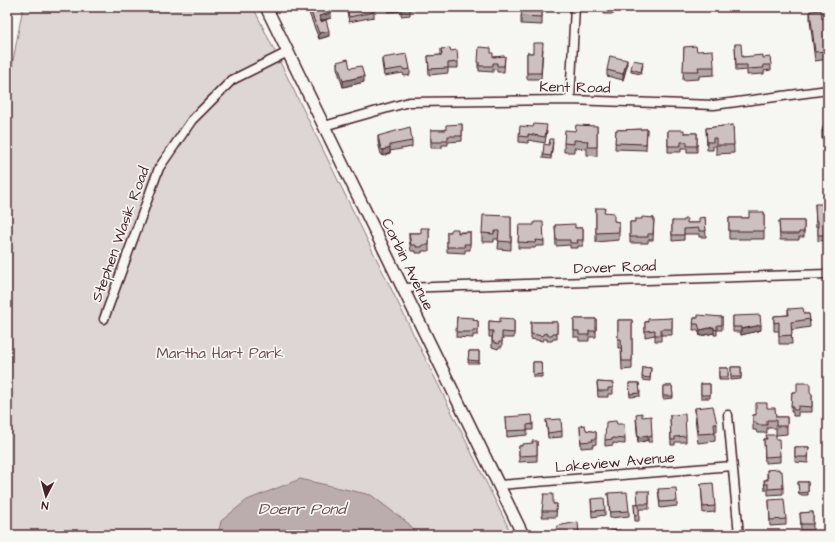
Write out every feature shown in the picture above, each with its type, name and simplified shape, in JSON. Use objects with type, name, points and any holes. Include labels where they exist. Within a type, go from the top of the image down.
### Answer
[{"type":"main road","name":"Corbin Avenue","points":[[266,7],[523,535]]},
{"type":"street","points":[[570,100],[574,7]]},
{"type":"street","name":"Stephen Wasik Road","points":[[104,319],[159,168],[192,120],[232,80],[288,52]]},
{"type":"street","name":"Kent Road","points":[[324,126],[409,102],[570,100],[714,105],[828,90]]},
{"type":"street","name":"Dover Road","points":[[403,288],[828,274]]},
{"type":"street","points":[[728,415],[739,535]]},
{"type":"street","name":"Lakeview Avenue","points":[[499,485],[732,466]]},
{"type":"green space","name":"Martha Hart Park","points":[[23,7],[253,7],[512,535],[7,535],[7,93]]},
{"type":"water","name":"Doerr Pond","points":[[300,479],[371,495],[409,524],[418,535],[218,535],[221,521],[247,500]]},
{"type":"building","points":[[309,7],[329,7],[331,13],[319,16],[321,22],[326,20],[329,31],[319,33]]},
{"type":"building","points":[[347,7],[373,7],[374,12],[349,17]]},
{"type":"building","points":[[401,7],[410,7],[410,9],[401,10]]},
{"type":"building","points":[[523,7],[542,7],[542,17],[521,16]]},
{"type":"building","points":[[604,7],[614,7],[614,9],[604,9]]},
{"type":"building","points":[[821,10],[822,19],[825,18],[828,51],[815,52],[810,11]]},
{"type":"building","points":[[533,43],[543,43],[541,73],[527,73],[527,53],[533,53]]},
{"type":"building","points":[[735,44],[741,44],[742,57],[763,55],[763,58],[770,57],[771,65],[763,65],[764,68],[747,69],[747,65],[736,65]]},
{"type":"building","points":[[696,46],[697,51],[713,50],[714,67],[698,67],[699,71],[683,71],[684,47]]},
{"type":"building","points":[[479,47],[491,48],[493,57],[505,56],[504,66],[497,66],[497,63],[493,63],[493,66],[479,66]]},
{"type":"building","points":[[450,48],[451,51],[457,50],[458,62],[448,63],[448,68],[429,69],[428,56],[442,55],[441,49]]},
{"type":"building","points":[[407,54],[410,69],[404,70],[403,68],[384,71],[382,58]]},
{"type":"building","points":[[610,56],[627,60],[623,74],[607,70]]},
{"type":"building","points":[[348,59],[350,68],[361,66],[364,76],[343,81],[337,62]]},
{"type":"building","points":[[633,60],[643,62],[641,72],[631,69]]},
{"type":"building","points":[[828,115],[828,132],[822,131]]},
{"type":"building","points":[[462,124],[462,136],[448,136],[448,140],[442,140],[442,142],[431,142],[431,130],[446,130],[446,125]]},
{"type":"building","points":[[534,124],[547,125],[545,137],[528,134],[528,137],[519,136],[520,126],[533,127]]},
{"type":"building","points":[[576,125],[597,126],[597,147],[587,147],[588,141],[574,140],[574,144],[564,143],[565,130],[575,131]]},
{"type":"building","points":[[733,125],[734,145],[716,145],[716,138],[713,138],[713,142],[707,142],[706,128]]},
{"type":"building","points":[[410,127],[412,141],[390,145],[390,147],[383,150],[381,149],[378,136]]},
{"type":"building","points":[[647,129],[646,144],[615,143],[616,130]]},
{"type":"building","points":[[668,130],[684,130],[684,133],[697,133],[697,146],[687,146],[687,142],[681,142],[681,146],[668,146]]},
{"type":"building","points":[[550,139],[553,139],[551,156],[543,155],[544,144],[549,145]]},
{"type":"building","points":[[815,204],[824,204],[824,222],[828,222],[828,235],[818,235],[818,221],[816,221]]},
{"type":"building","points":[[596,208],[605,208],[604,212],[614,213],[614,221],[619,222],[619,232],[596,233]]},
{"type":"building","points":[[749,212],[764,212],[764,231],[729,231],[729,218],[749,218]]},
{"type":"building","points":[[483,215],[511,216],[511,242],[498,241],[499,231],[494,231],[494,234],[482,233]]},
{"type":"building","points":[[642,217],[654,218],[653,234],[648,234],[648,237],[630,237],[630,222],[635,222],[635,219],[642,219]]},
{"type":"building","points":[[705,217],[706,231],[699,231],[699,228],[684,229],[684,235],[672,235],[672,221],[684,221],[684,219],[687,219],[687,223],[699,223],[699,218]]},
{"type":"building","points":[[779,221],[804,221],[804,232],[799,232],[799,234],[780,234]]},
{"type":"building","points":[[534,222],[543,222],[544,241],[536,240],[535,243],[518,242],[519,225],[534,225]]},
{"type":"building","points":[[575,224],[575,228],[583,228],[583,240],[577,240],[578,243],[570,243],[570,240],[556,240],[555,225]]},
{"type":"building","points":[[421,228],[429,228],[429,245],[416,247],[416,245],[411,245],[409,233],[421,233]]},
{"type":"building","points":[[451,229],[458,229],[458,233],[470,232],[470,244],[464,244],[465,247],[447,247],[447,232],[451,232]]},
{"type":"building","points":[[803,308],[804,314],[809,314],[810,319],[791,322],[792,335],[779,336],[779,322],[774,323],[774,316],[789,315],[788,309]]},
{"type":"building","points":[[698,315],[722,317],[722,325],[717,325],[717,330],[714,329],[714,327],[700,330],[698,324],[693,324],[694,318],[698,318]]},
{"type":"building","points":[[760,315],[761,325],[741,329],[741,327],[733,327],[733,316]]},
{"type":"building","points":[[457,317],[474,318],[473,320],[478,321],[478,330],[473,330],[473,332],[456,332]]},
{"type":"building","points":[[500,318],[514,319],[514,333],[502,332],[502,342],[499,342],[498,344],[492,341],[493,331],[489,331],[489,321],[500,322]]},
{"type":"building","points":[[672,318],[672,329],[661,329],[661,335],[655,335],[655,330],[645,331],[645,322],[648,322],[648,319]]},
{"type":"building","points":[[574,319],[596,319],[596,331],[589,331],[589,335],[579,335],[579,331],[574,331]]},
{"type":"building","points":[[618,320],[632,320],[632,361],[622,361],[621,339],[618,339]]},
{"type":"building","points":[[531,322],[557,322],[557,333],[547,335],[547,333],[543,334],[543,336],[531,334]]},
{"type":"building","points":[[469,351],[479,351],[479,361],[468,360]]},
{"type":"building","points":[[533,362],[541,362],[542,374],[533,375]]},
{"type":"building","points":[[643,367],[651,368],[650,378],[642,377]]},
{"type":"building","points":[[731,367],[741,367],[741,377],[731,377]]},
{"type":"building","points":[[719,368],[728,368],[728,377],[719,377]]},
{"type":"building","points":[[597,382],[613,383],[613,388],[608,388],[608,391],[598,391]]},
{"type":"building","points":[[629,383],[639,383],[640,393],[630,394]]},
{"type":"building","points":[[797,383],[810,383],[812,407],[798,406],[798,410],[793,410],[793,406],[791,406],[792,392],[797,392]]},
{"type":"building","points":[[701,384],[710,384],[710,395],[701,395]]},
{"type":"building","points":[[663,386],[672,386],[673,396],[663,396]]},
{"type":"building","points":[[756,403],[767,403],[767,408],[775,408],[776,417],[787,417],[787,426],[776,426],[776,420],[767,420],[767,425],[757,425],[756,422],[753,422],[753,415],[756,415]]},
{"type":"building","points":[[713,406],[717,424],[714,424],[715,433],[698,434],[695,408]]},
{"type":"building","points":[[642,413],[642,417],[651,416],[652,436],[648,437],[648,435],[638,437],[636,414]]},
{"type":"building","points":[[685,414],[686,436],[675,437],[675,440],[671,440],[670,415]]},
{"type":"building","points":[[532,415],[533,424],[527,425],[527,430],[507,431],[506,417]]},
{"type":"building","points":[[561,419],[562,431],[548,433],[546,420]]},
{"type":"building","points":[[616,421],[617,424],[624,424],[625,439],[613,438],[605,440],[606,422]]},
{"type":"building","points":[[585,425],[586,430],[596,432],[596,439],[592,439],[593,441],[581,442],[580,426]]},
{"type":"building","points":[[766,435],[776,435],[776,439],[779,439],[780,456],[765,457],[764,439],[767,439]]},
{"type":"building","points":[[532,441],[537,441],[537,455],[519,456],[519,446],[522,446],[522,444],[533,443]]},
{"type":"building","points":[[795,447],[809,447],[808,457],[795,457]]},
{"type":"building","points":[[779,469],[779,471],[782,471],[783,488],[768,489],[768,484],[765,484],[764,480],[768,480],[767,470]]},
{"type":"building","points":[[798,482],[808,482],[808,492],[799,493]]},
{"type":"building","points":[[713,483],[715,506],[703,507],[701,484]]},
{"type":"building","points":[[676,488],[677,501],[660,502],[658,489]]},
{"type":"building","points":[[637,491],[649,491],[649,504],[638,504]]},
{"type":"building","points":[[627,492],[629,511],[610,512],[608,493]]},
{"type":"building","points":[[544,494],[553,494],[553,504],[557,504],[556,511],[542,511]]},
{"type":"building","points":[[604,498],[605,510],[592,511],[591,499]]},
{"type":"building","points":[[784,499],[786,519],[770,520],[769,500]]},
{"type":"building","points":[[634,504],[639,504],[639,515],[635,515]]},
{"type":"building","points":[[813,512],[813,524],[801,524],[800,513]]},
{"type":"building","points":[[578,522],[579,535],[554,535],[554,532],[557,531],[557,526]]},
{"type":"building","points":[[620,530],[620,535],[609,535],[609,531]]},
{"type":"building","points":[[598,533],[608,533],[608,535],[598,535]]}]
